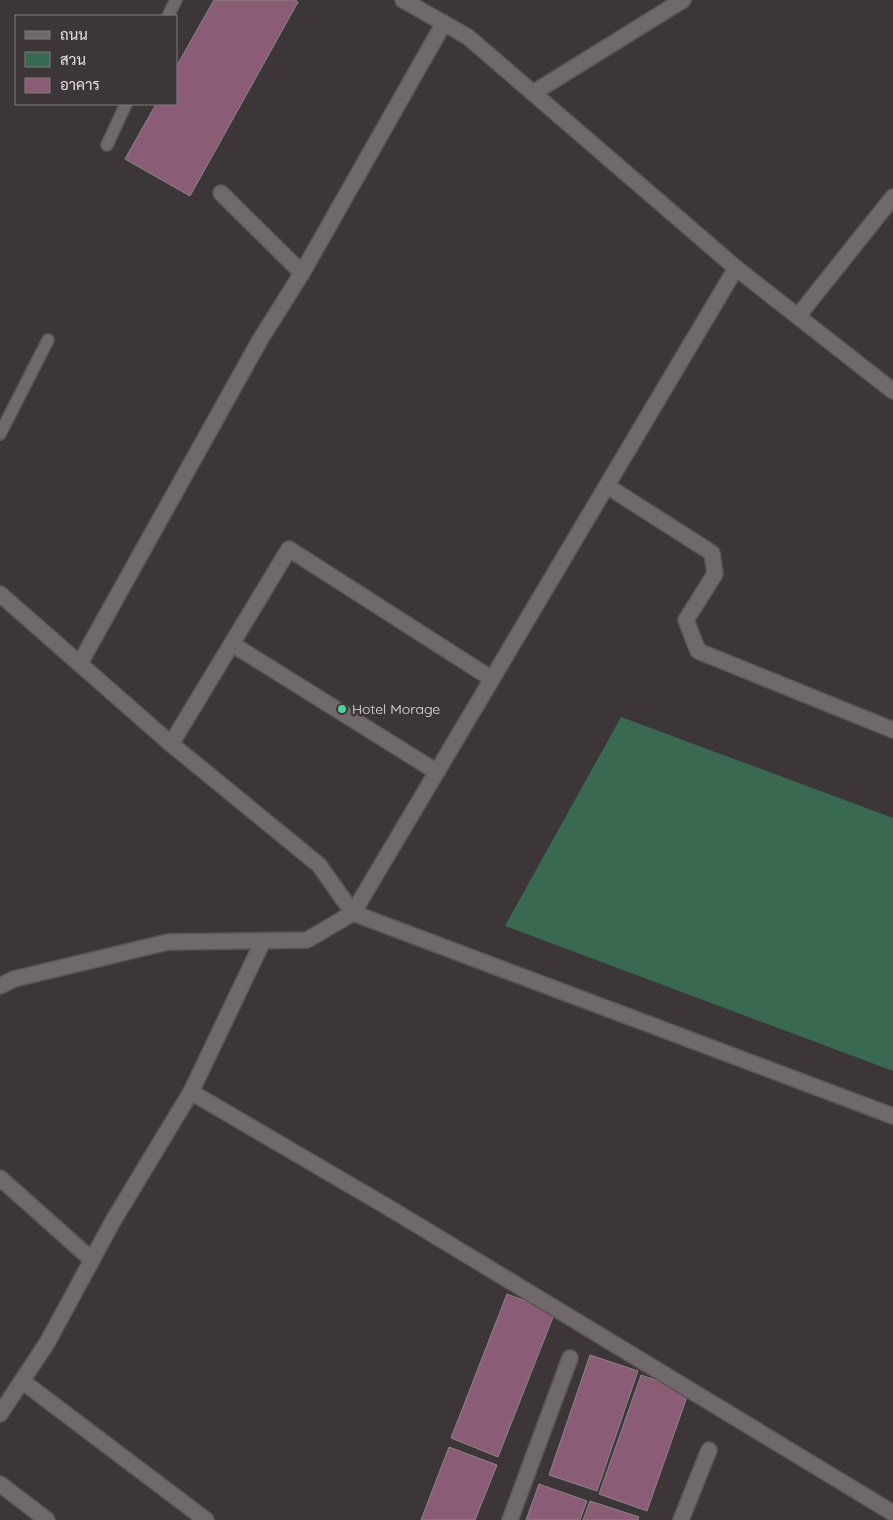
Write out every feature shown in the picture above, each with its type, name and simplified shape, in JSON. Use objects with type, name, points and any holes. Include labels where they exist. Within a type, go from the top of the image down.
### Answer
[{"type":"street","points":[[403,0],[468,37],[736,268],[893,391]]},
{"type":"street","points":[[533,93],[683,0]]},
{"type":"street","points":[[80,663],[260,340],[302,273],[444,23]]},
{"type":"street","points":[[221,193],[302,273]]},
{"type":"street","points":[[798,316],[893,197]]},
{"type":"street","points":[[0,986],[14,979],[168,942],[307,940],[353,913],[736,268]]},
{"type":"street","points":[[607,486],[712,553],[715,574],[686,620],[698,651],[893,730]]},
{"type":"street","points":[[171,744],[289,549],[492,680]]},
{"type":"street","points":[[0,594],[171,744],[319,865],[353,913],[893,1116]]},
{"type":"street","points":[[232,644],[437,772]]},
{"type":"street","points":[[0,1414],[47,1344],[113,1221],[191,1092],[264,941]]},
{"type":"street","points":[[191,1092],[396,1212],[893,1513]]},
{"type":"street","points":[[0,1178],[92,1260]]},
{"type":"street","points":[[510,1520],[570,1358]]},
{"type":"street","points":[[22,1381],[206,1520]]},
{"type":"street","points":[[681,1520],[709,1450]]},
{"type":"street","points":[[0,1484],[47,1520]]},
{"type":"lane","points":[[168,15],[176,0]]},
{"type":"lane","points":[[107,145],[126,105]]},
{"type":"lane","points":[[0,434],[48,340]]},
{"type":"green space","points":[[621,717],[893,818],[893,1071],[505,926]]},
{"type":"building","points":[[214,0],[295,0],[298,2],[190,196],[125,159],[155,105],[178,105],[178,63]]},
{"type":"building","points":[[507,1294],[555,1312],[498,1457],[451,1438]]},
{"type":"building","points":[[590,1355],[638,1371],[597,1491],[549,1475]]},
{"type":"building","points":[[641,1375],[689,1391],[647,1511],[599,1494]]},
{"type":"building","points":[[449,1447],[497,1465],[475,1520],[421,1520]]},
{"type":"building","points":[[539,1484],[587,1501],[580,1520],[526,1520]]},
{"type":"building","points":[[590,1501],[639,1517],[638,1520],[583,1520]]},
{"type":"place","name":"Hotel Morage","points":[[342,709]]}]
